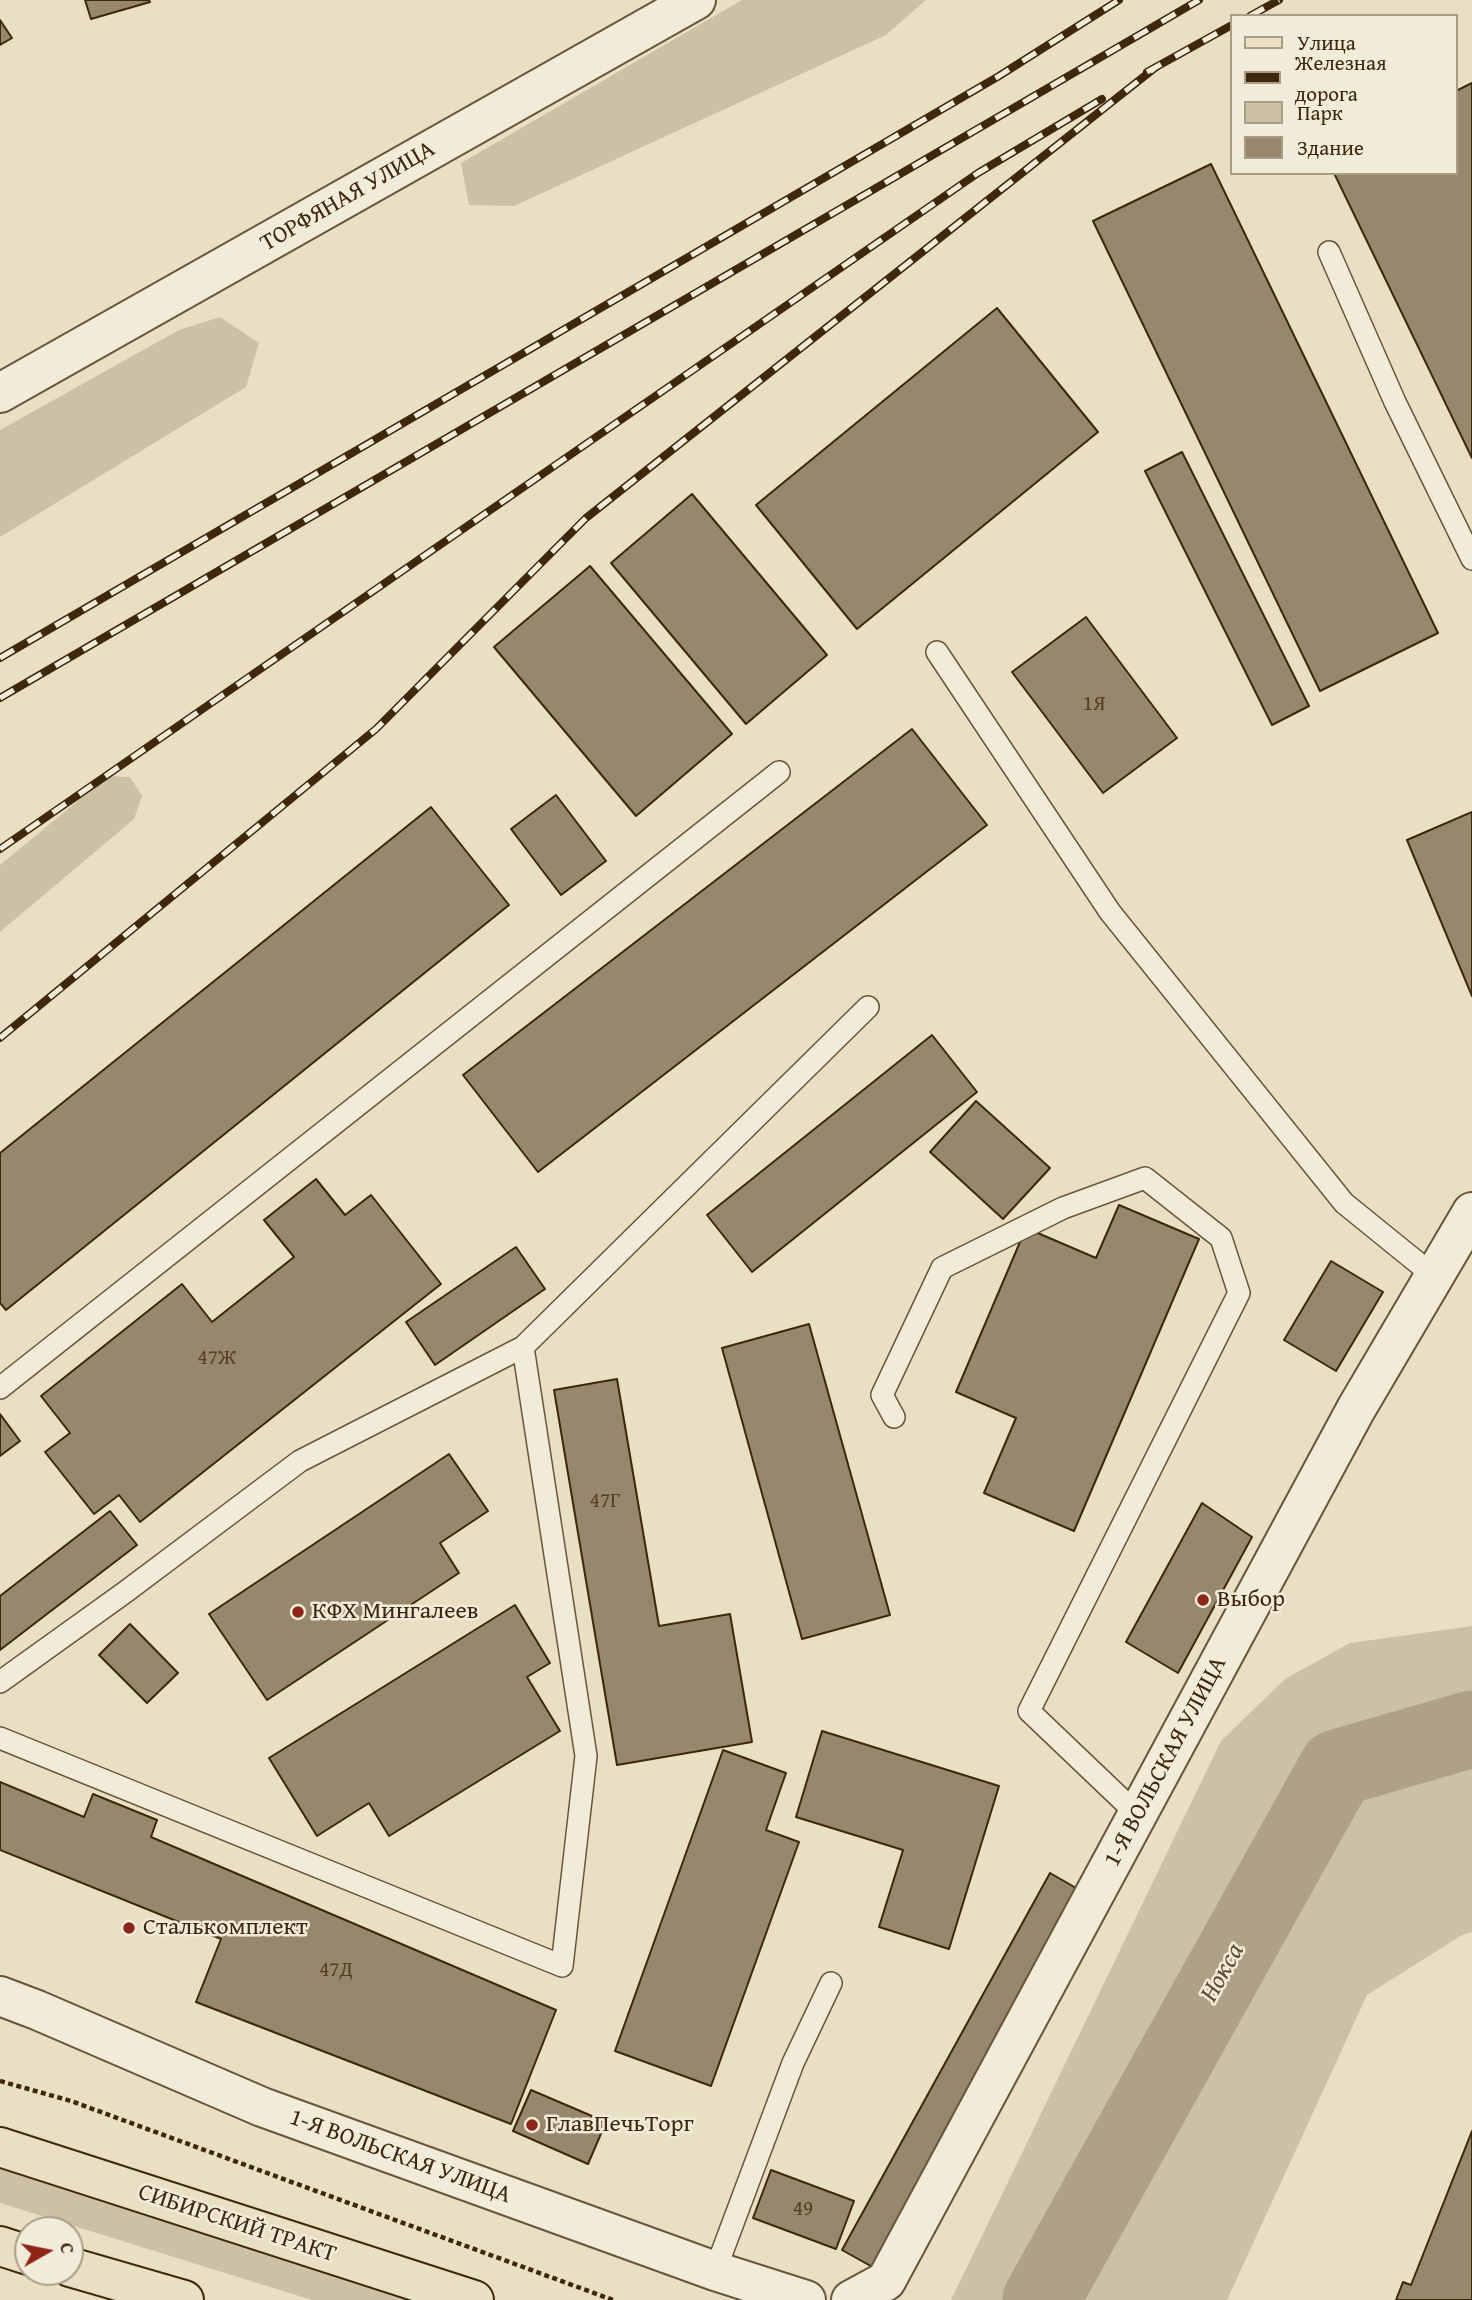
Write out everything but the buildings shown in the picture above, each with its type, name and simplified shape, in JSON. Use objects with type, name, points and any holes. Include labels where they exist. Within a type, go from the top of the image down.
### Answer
[{"type":"main road","name":"СИБИРСКИЙ ТРАКТ","points":[[0,2147],[474,2300]]},
{"type":"main road","points":[[84,2271],[184,2300]]},
{"type":"street","name":"ТОРФЯНАЯ УЛИЦА","points":[[0,393],[696,0]]},
{"type":"street","name":"1-Я ВОЛЬСКАЯ УЛИЦА","points":[[851,2300],[886,2281],[1356,1409],[1470,1217]]},
{"type":"street","name":"1-Я ВОЛЬСКАЯ УЛИЦА","points":[[0,1996],[262,2107],[715,2271],[806,2300]]},
{"type":"lane","points":[[1329,252],[1395,402],[1472,559]]},
{"type":"lane","points":[[937,652],[1118,923],[1344,1203],[1434,1276]]},
{"type":"lane","points":[[0,1388],[779,772]]},
{"type":"lane","points":[[0,1682],[300,1461],[523,1347],[868,1007]]},
{"type":"lane","points":[[894,1417],[881,1395],[942,1268],[1063,1208],[1145,1178],[1221,1238],[1239,1293],[1029,1711],[1137,1814]]},
{"type":"lane","points":[[0,1738],[562,1966],[586,1756],[523,1347]]},
{"type":"lane","points":[[715,2271],[793,2063],[831,1983]]},
{"type":"path","points":[[0,2081],[71,2101],[613,2300]]},
{"type":"green space","points":[[742,0],[926,0],[886,35],[514,206],[469,205],[461,163]]},
{"type":"green space","points":[[220,317],[259,343],[246,387],[0,537],[0,430],[179,330]]},
{"type":"green space","points":[[108,776],[130,777],[142,796],[134,819],[0,932],[0,865]]},
{"type":"green space","points":[[1472,1626],[1472,1932],[1462,1935],[1367,1995],[1227,2300],[951,2300],[1221,1741],[1285,1679],[1350,1643]]},
{"type":"green space","points":[[0,2166],[415,2300],[312,2300],[84,2229],[84,2216],[42,2216],[0,2203]]},
{"type":"waterway","name":"Нокса","points":[[1041,2300],[1337,1768],[1472,1729]]},
{"type":"railway","points":[[0,658],[999,76],[1119,0]]},
{"type":"railway","points":[[0,698],[1199,0]]},
{"type":"railway","points":[[1254,14],[1279,0]]},
{"type":"railway","points":[[1147,72],[1230,26]]},
{"type":"railway","points":[[0,1038],[376,729],[586,518],[1156,67]]},
{"type":"railway","points":[[0,849],[978,173],[1102,99]]},
{"type":"place","name":"Выбор","points":[[1203,1600]]},
{"type":"place","name":"КФХ Мингалеев","points":[[298,1612]]},
{"type":"place","name":"Сталькомплект","points":[[129,1928]]},
{"type":"place","name":"ГлавПечьТорг","points":[[532,2125]]}]
